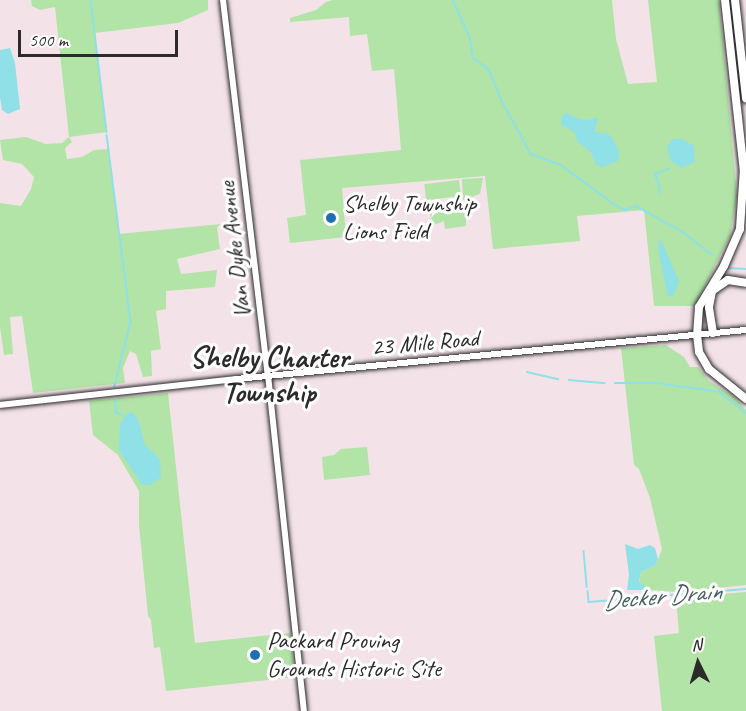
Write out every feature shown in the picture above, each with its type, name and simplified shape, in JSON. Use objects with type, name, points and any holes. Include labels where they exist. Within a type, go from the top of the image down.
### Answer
[{"type":"highway","points":[[725,0],[746,188]]},
{"type":"highway","points":[[735,0],[746,98]]},
{"type":"highway","points":[[744,168],[743,215],[739,234],[724,266],[699,307],[697,335],[699,352],[709,369],[746,399]]},
{"type":"highway","points":[[713,333],[709,307],[712,291],[728,280],[746,283]]},
{"type":"main road","name":"Van Dyke Avenue","points":[[223,0],[268,375],[304,711]]},
{"type":"main road","name":"23 Mile Road","points":[[0,405],[268,375],[746,330]]},
{"type":"green space","points":[[31,0],[208,0],[208,10],[178,23],[95,33],[107,132],[69,137],[55,7],[40,10],[32,6]]},
{"type":"green space","points":[[333,0],[612,0],[616,39],[628,84],[657,82],[648,0],[719,0],[737,196],[730,236],[695,306],[654,306],[644,210],[577,216],[580,241],[493,249],[485,176],[342,188],[346,237],[290,243],[287,218],[306,215],[300,160],[401,150],[394,69],[372,71],[367,34],[350,36],[349,17],[290,22],[290,18],[316,10],[326,2]]},
{"type":"green space","points":[[26,137],[46,144],[62,143],[69,137],[72,142],[65,148],[67,159],[82,157],[94,150],[109,149],[119,234],[221,224],[217,227],[220,249],[177,259],[181,274],[217,270],[215,287],[166,291],[166,309],[156,311],[161,349],[151,351],[152,376],[143,377],[136,354],[130,351],[123,368],[125,383],[33,393],[22,316],[10,317],[13,354],[4,355],[0,327],[0,203],[21,206],[31,189],[34,177],[22,164],[3,160],[0,140]]},
{"type":"green space","points":[[483,178],[480,194],[463,200],[462,179]]},
{"type":"green space","points":[[459,180],[461,196],[426,200],[424,184]]},
{"type":"green space","points":[[461,197],[466,212],[466,226],[445,229],[444,221],[434,225],[428,210]]},
{"type":"green space","points":[[666,345],[684,357],[690,367],[698,367],[709,381],[734,397],[746,410],[746,585],[678,592],[650,590],[639,583],[641,572],[656,565],[662,549],[650,498],[639,469],[634,465],[621,348]]},
{"type":"green space","points":[[168,393],[195,643],[290,633],[295,677],[166,691],[160,647],[154,648],[151,620],[148,616],[139,525],[139,491],[118,455],[93,435],[89,401]]},
{"type":"green space","points":[[367,447],[370,475],[324,480],[322,457],[334,455],[341,449]]},
{"type":"green space","points":[[746,592],[746,711],[662,711],[654,636],[679,633],[676,598]]},
{"type":"water","points":[[10,48],[15,63],[20,109],[8,114],[2,110],[0,97],[0,50]]},
{"type":"water","points":[[566,113],[582,120],[598,118],[594,132],[608,134],[612,138],[619,151],[618,161],[602,167],[596,165],[591,152],[577,141],[575,133],[561,124],[562,116]]},
{"type":"water","points":[[673,139],[682,139],[694,146],[695,162],[681,168],[670,160],[667,146]]},
{"type":"water","points":[[660,238],[679,281],[674,295],[668,297],[658,248]]},
{"type":"water","points":[[132,412],[138,419],[145,445],[160,459],[161,477],[151,485],[142,485],[119,450],[120,424],[128,413]]},
{"type":"water","points":[[625,544],[638,549],[650,545],[655,548],[658,559],[656,565],[641,572],[639,582],[650,590],[627,590],[629,575]]},
{"type":"waterway","points":[[91,0],[107,132]]},
{"type":"waterway","points":[[453,0],[470,37],[473,56]]},
{"type":"waterway","points":[[473,58],[489,69],[502,101],[531,154],[561,165],[610,201]]},
{"type":"waterway","points":[[107,135],[131,322],[115,386]]},
{"type":"waterway","points":[[659,193],[660,189],[655,174],[669,169]]},
{"type":"waterway","points":[[612,203],[625,210],[636,206],[683,232],[712,255]]},
{"type":"waterway","points":[[728,268],[746,269]]},
{"type":"waterway","points":[[527,372],[558,379]]},
{"type":"waterway","points":[[569,380],[605,383]]},
{"type":"waterway","points":[[615,383],[657,383],[720,392],[746,413]]},
{"type":"waterway","points":[[116,400],[116,412],[126,417]]},
{"type":"waterway","name":"Decker Drain","points":[[584,551],[587,587]]},
{"type":"waterway","name":"Decker Drain","points":[[588,591],[589,602],[746,589]]},
{"type":"place","name":"Shelby Township Lions Field","points":[[331,218]]},
{"type":"place","name":"Packard Proving Grounds Historic Site","points":[[255,655]]},
{"type":"district","name":"Shelby Charter Township","points":[[269,374]]}]
